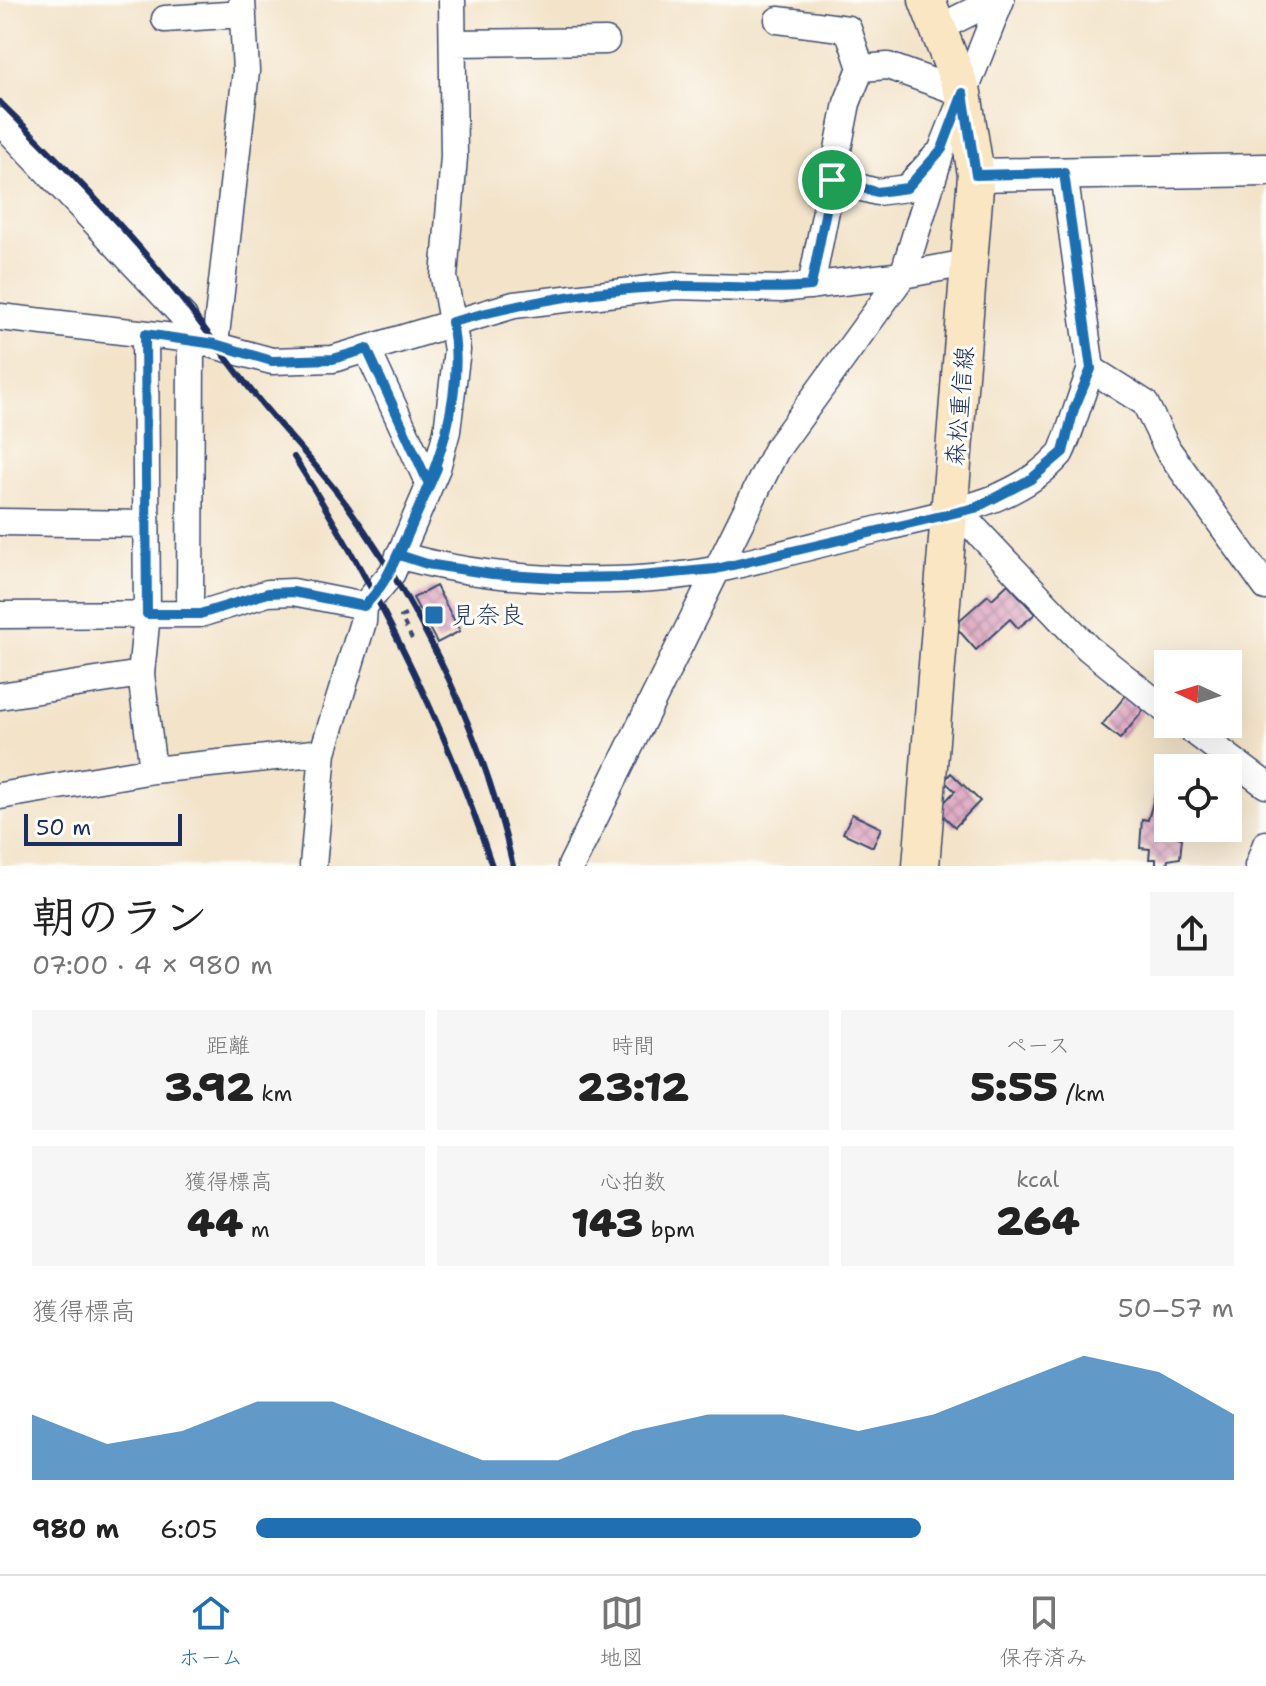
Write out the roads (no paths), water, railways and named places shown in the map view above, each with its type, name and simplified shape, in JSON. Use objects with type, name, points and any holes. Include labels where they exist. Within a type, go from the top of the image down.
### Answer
[{"type":"main road","name":"森松重信線","points":[[921,866],[972,262],[976,175],[963,93],[933,14]]},
{"type":"street","points":[[313,866],[323,752],[363,622],[364,606],[392,573],[437,468],[447,431],[457,350],[444,277],[454,157],[452,0]]},
{"type":"street","points":[[933,14],[998,0]]},
{"type":"street","points":[[571,866],[776,450],[903,275],[942,149],[998,0]]},
{"type":"street","points":[[165,19],[242,7],[246,71],[203,341],[190,614]]},
{"type":"street","points":[[778,20],[848,29],[861,68],[847,103],[811,286]]},
{"type":"street","points":[[453,43],[606,41]]},
{"type":"street","points":[[861,68],[888,66],[963,93]]},
{"type":"street","points":[[0,121],[203,341]]},
{"type":"street","points":[[832,180],[877,192],[907,188],[942,149]]},
{"type":"street","points":[[976,175],[1266,170]]},
{"type":"street","points":[[399,555],[427,564],[492,574],[558,578],[630,577],[716,569],[975,508],[1031,479],[1063,452],[1074,409],[1091,369],[1064,173]]},
{"type":"street","points":[[0,317],[203,341],[272,361],[304,362],[333,359],[514,305],[675,286],[781,289],[903,275],[972,262]]},
{"type":"street","points":[[145,334],[147,614],[141,674],[153,770]]},
{"type":"street","points":[[367,349],[427,480],[437,468]]},
{"type":"street","points":[[1091,369],[1145,403],[1168,450],[1266,587]]},
{"type":"street","points":[[951,514],[975,529],[1088,648],[1154,701]]},
{"type":"street","points":[[0,522],[146,524]]},
{"type":"street","points":[[0,615],[190,614],[268,593],[293,592],[364,606]]},
{"type":"street","points":[[0,696],[141,674]]},
{"type":"street","points":[[1203,738],[1266,785]]},
{"type":"street","points":[[0,796],[153,770],[323,752]]},
{"type":"street","points":[[1258,866],[1266,844]]},
{"type":"railway","points":[[0,102],[143,251],[258,399],[340,496],[378,551],[428,636],[469,725],[501,818],[513,866]]},
{"type":"railway","points":[[294,457],[324,505],[406,656],[453,759],[492,866]]},
{"type":"place","name":"見奈良","points":[[434,615]]}]
